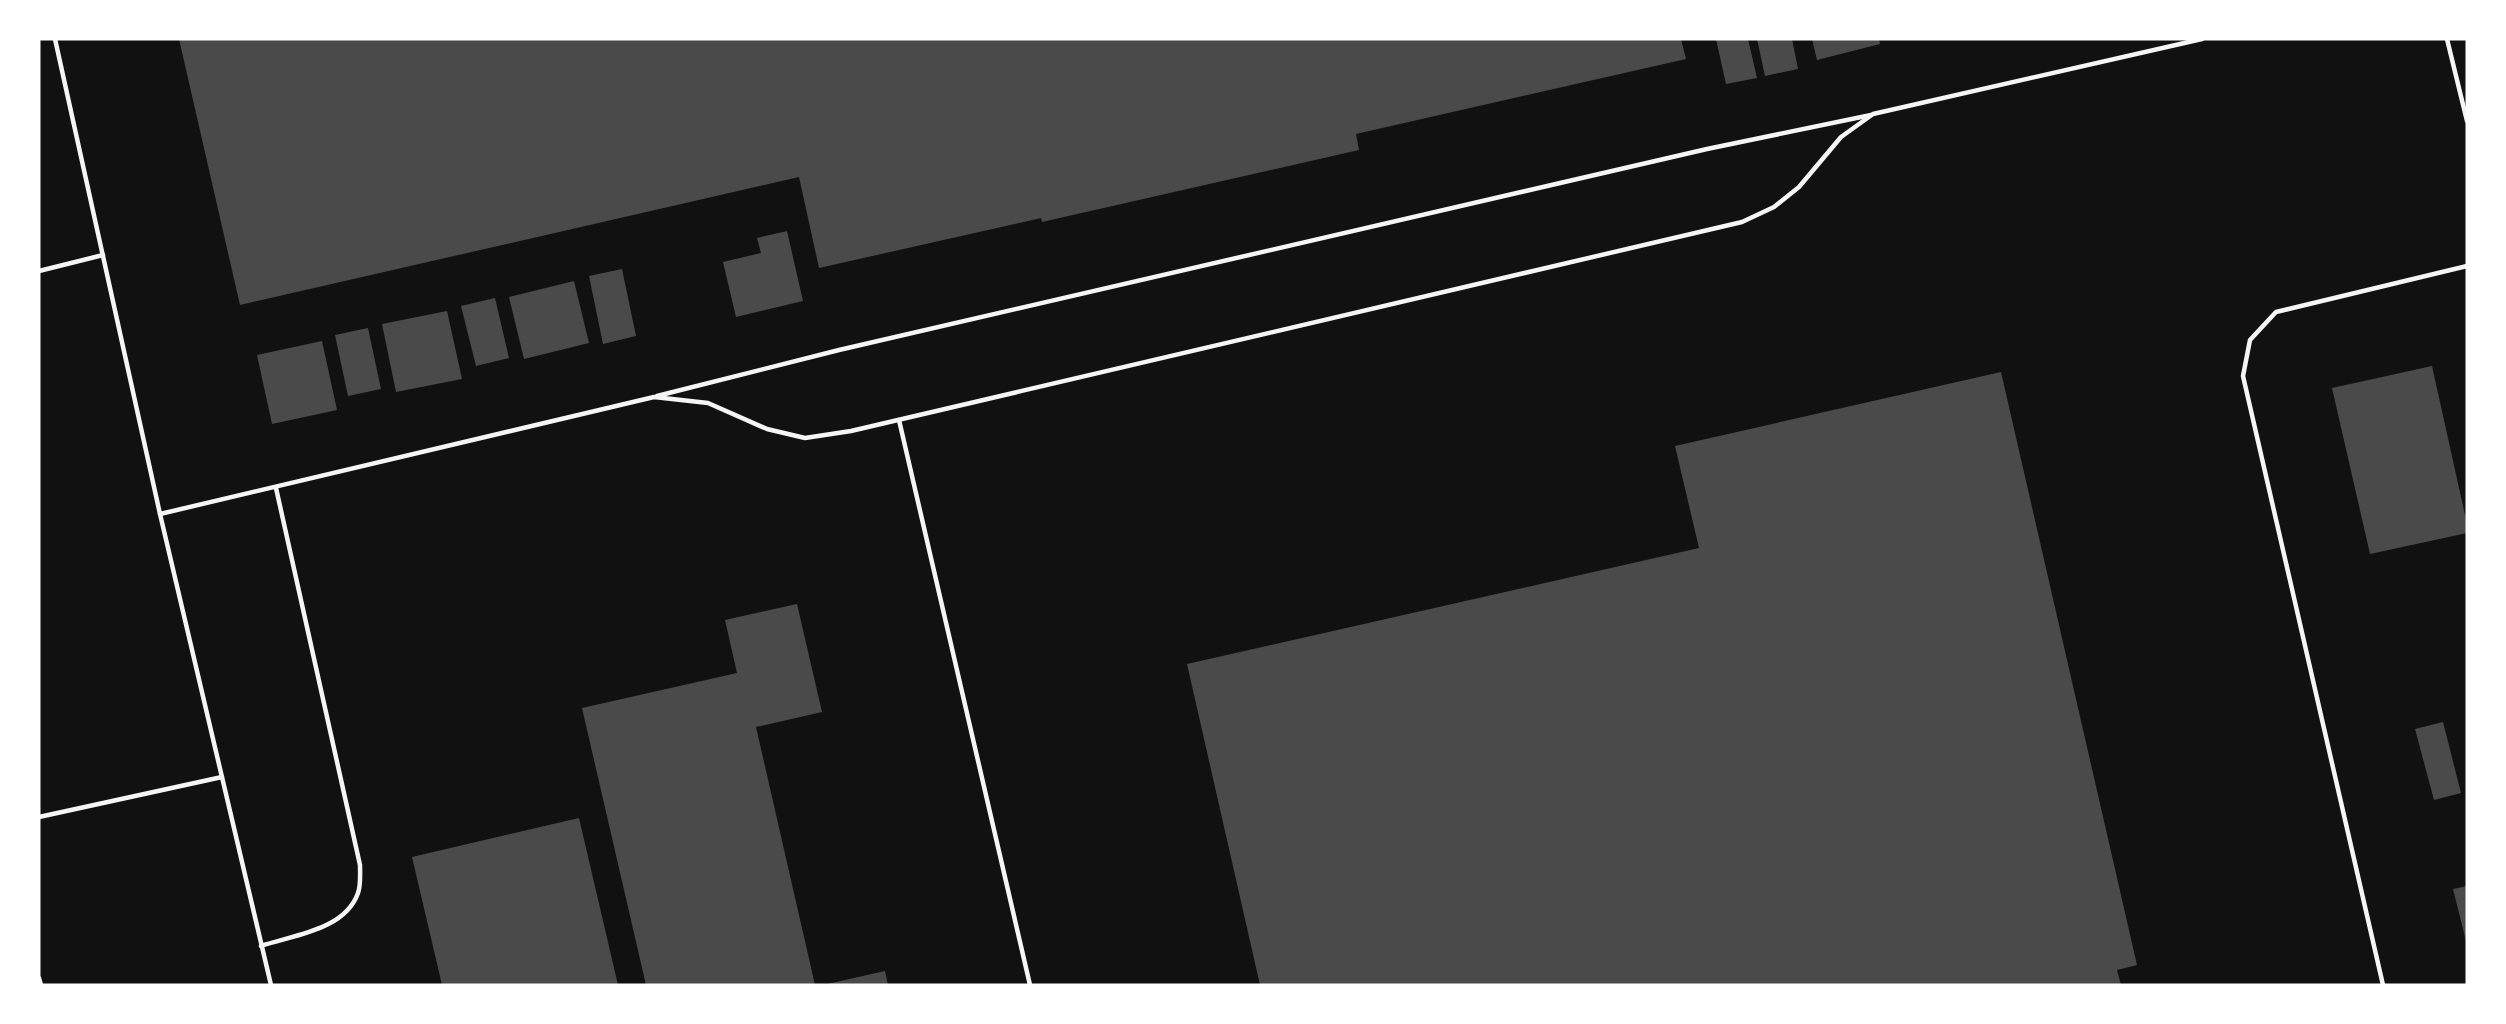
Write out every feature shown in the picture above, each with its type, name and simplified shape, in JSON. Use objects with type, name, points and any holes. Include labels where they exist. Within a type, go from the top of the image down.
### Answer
[{"type":"lane","points":[[55,39],[160,514],[271,985]]},
{"type":"lane","points":[[160,514],[654,397],[839,350],[1707,148],[1873,114],[2202,39]]},
{"type":"lane","points":[[2447,39],[2467,121]]},
{"type":"lane","points":[[654,397],[708,403],[767,429],[805,438],[851,431],[1742,222],[1774,207],[1799,187],[1841,137],[1873,114]]},
{"type":"lane","points":[[39,271],[103,255]]},
{"type":"lane","points":[[2383,985],[2243,376],[2250,340],[2276,312],[2467,266]]},
{"type":"lane","points":[[898,420],[1030,985]]},
{"type":"lane","points":[[261,946],[333,923],[348,911],[359,892],[360,865],[276,488]]},
{"type":"lane","points":[[39,817],[222,777]]},
{"type":"lane","points":[[39,978],[41,985]]},
{"type":"building","points":[[179,39],[1681,39],[1686,59],[1356,134],[1359,150],[1042,222],[1041,218],[819,268],[799,177],[240,305]]},
{"type":"building","points":[[1716,39],[1748,39],[1757,78],[1726,84]]},
{"type":"building","points":[[1757,39],[1792,39],[1798,69],[1765,76]]},
{"type":"building","points":[[1812,39],[1879,39],[1880,44],[1817,60]]},
{"type":"building","points":[[787,231],[803,301],[736,317],[723,262],[761,253],[757,238]]},
{"type":"building","points":[[622,269],[636,336],[603,344],[589,276]]},
{"type":"building","points":[[574,281],[589,343],[524,359],[509,297]]},
{"type":"building","points":[[495,298],[509,358],[476,366],[461,306]]},
{"type":"building","points":[[447,311],[462,379],[396,392],[382,324]]},
{"type":"building","points":[[368,328],[381,389],[348,396],[335,335]]},
{"type":"building","points":[[322,341],[337,410],[272,424],[257,355]]},
{"type":"building","points":[[2432,366],[2467,524],[2467,533],[2370,554],[2332,388]]},
{"type":"building","points":[[2001,372],[2137,965],[2117,970],[2121,985],[1260,985],[1187,664],[1699,548],[1675,446]]},
{"type":"building","points":[[797,604],[822,712],[756,727],[815,985],[646,985],[582,708],[737,673],[725,620]]},
{"type":"building","points":[[2443,722],[2461,793],[2434,800],[2415,729]]},
{"type":"building","points":[[579,818],[618,985],[442,985],[412,857]]},
{"type":"building","points":[[2467,886],[2467,941],[2466,941],[2453,889]]},
{"type":"building","points":[[885,971],[888,985],[827,985],[827,984]]}]
